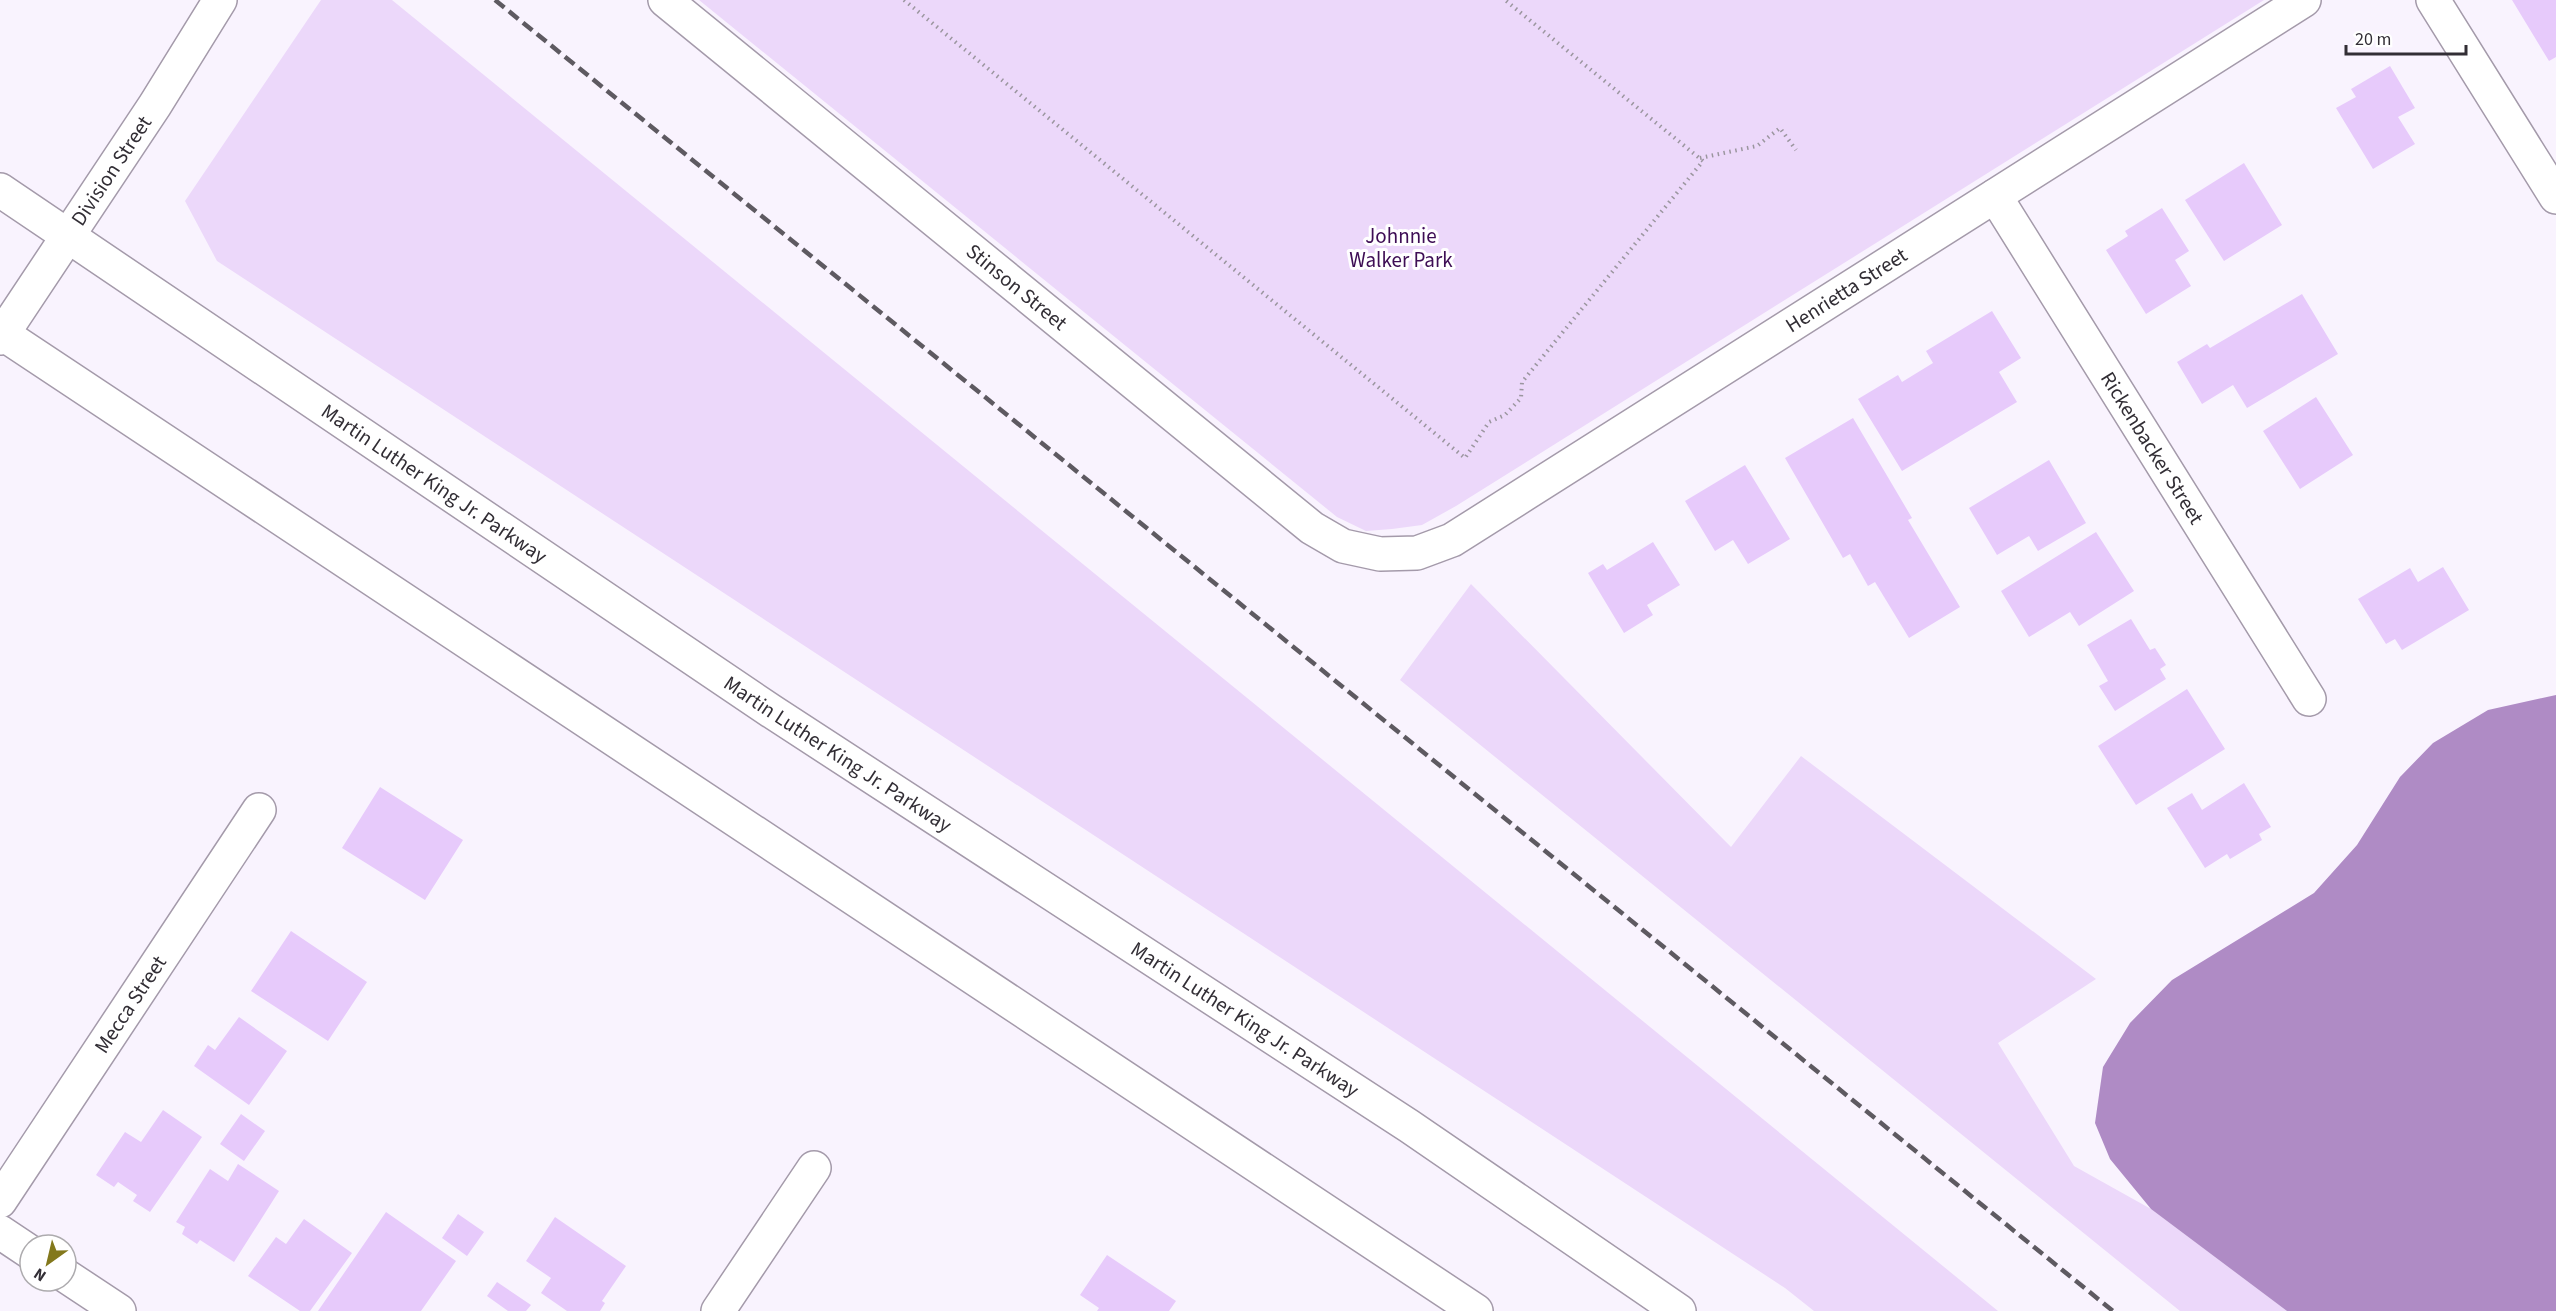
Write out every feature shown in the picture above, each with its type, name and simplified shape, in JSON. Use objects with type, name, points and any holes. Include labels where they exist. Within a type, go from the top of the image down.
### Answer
[{"type":"main road","name":"Division Street","points":[[1,335],[155,105],[220,0]]},
{"type":"main road","name":"Stinson Street","points":[[665,0],[1311,528],[1343,546],[1380,554]]},
{"type":"main road","name":"Henrietta Street","points":[[1380,554],[1417,553],[1452,540],[2304,0]]},
{"type":"main road","points":[[2433,0],[2556,197]]},
{"type":"main road","name":"Martin Luther King Jr. Parkway","points":[[0,190],[761,704],[1409,1126],[1679,1311]]},
{"type":"main road","name":"Rickenbacker Street","points":[[1995,196],[2309,699]]},
{"type":"main road","points":[[1,335],[1476,1311]]},
{"type":"main road","name":"Mecca Street","points":[[0,1200],[259,810]]},
{"type":"main road","points":[[718,1311],[814,1168]]},
{"type":"main road","points":[[0,1232],[18,1244]]},
{"type":"main road","points":[[78,1284],[119,1311]]},
{"type":"path","points":[[904,0],[1465,458],[1489,422],[1505,415],[1521,398],[1522,382],[1703,161],[1505,0]]},
{"type":"path","points":[[1699,159],[1757,146],[1780,128],[1796,150]]},
{"type":"green space","points":[[321,0],[392,0],[1998,1311],[1814,1311],[1785,1288],[217,261],[185,201]]},
{"type":"green space","name":"Johnnie Walker Park","points":[[699,0],[2264,0],[1456,506],[1422,525],[1366,531],[1337,517]]},
{"type":"green space","points":[[1471,584],[1731,847],[1801,756],[2096,979],[1998,1043],[2074,1166],[2151,1209],[2287,1311],[2180,1311],[1400,680]]},
{"type":"shaded area","points":[[2556,695],[2556,1311],[2287,1311],[2151,1209],[2110,1159],[2095,1123],[2103,1067],[2130,1023],[2172,980],[2314,893],[2357,845],[2400,777],[2433,743],[2488,710]]},
{"type":"building","points":[[2512,0],[2556,0],[2556,57],[2549,61]]},
{"type":"building","points":[[2390,66],[2415,108],[2398,117],[2415,144],[2373,169],[2336,108],[2356,97],[2351,89]]},
{"type":"building","points":[[2244,163],[2282,225],[2224,261],[2185,200]]},
{"type":"building","points":[[2162,208],[2189,251],[2175,260],[2191,286],[2146,314],[2106,250],[2128,236],[2125,231]]},
{"type":"building","points":[[2302,294],[2338,354],[2247,408],[2233,385],[2202,404],[2177,362],[2207,344],[2210,348]]},
{"type":"building","points":[[1992,311],[2021,358],[1999,372],[2017,402],[1902,471],[1858,399],[1898,375],[1902,382],[1933,363],[1926,351]]},
{"type":"building","points":[[2316,397],[2353,455],[2300,489],[2263,431]]},
{"type":"building","points":[[1853,418],[1912,518],[1908,520],[1960,607],[1909,638],[1875,582],[1868,586],[1850,554],[1843,558],[1785,458]]},
{"type":"building","points":[[2049,460],[2086,523],[2038,551],[2029,536],[1997,555],[1969,508]]},
{"type":"building","points":[[1745,465],[1790,539],[1748,564],[1733,540],[1715,551],[1685,501]]},
{"type":"building","points":[[2096,532],[2134,591],[2079,626],[2070,612],[2029,637],[2001,591]]},
{"type":"building","points":[[1653,542],[1680,585],[1647,605],[1653,615],[1624,633],[1588,573],[1603,564],[1607,570]]},
{"type":"building","points":[[2443,567],[2469,610],[2402,650],[2395,639],[2386,644],[2358,599],[2410,568],[2418,582]]},
{"type":"building","points":[[2131,619],[2150,650],[2155,648],[2166,665],[2160,669],[2166,679],[2115,711],[2099,686],[2108,681],[2087,645]]},
{"type":"building","points":[[2187,689],[2225,749],[2136,805],[2098,746]]},
{"type":"building","points":[[2244,783],[2271,827],[2259,834],[2262,840],[2230,859],[2227,854],[2205,868],[2167,808],[2192,793],[2202,810]]},
{"type":"building","points":[[380,787],[463,840],[425,900],[342,848]]},
{"type":"building","points":[[291,931],[367,982],[328,1041],[251,991]]},
{"type":"building","points":[[239,1017],[287,1051],[249,1105],[194,1066],[208,1045],[215,1050]]},
{"type":"building","points":[[163,1110],[202,1137],[150,1212],[133,1201],[137,1195],[118,1182],[114,1187],[96,1175],[125,1132],[141,1142]]},
{"type":"building","points":[[241,1114],[265,1131],[244,1161],[220,1144]]},
{"type":"building","points":[[238,1164],[279,1191],[234,1262],[200,1240],[197,1244],[182,1234],[185,1227],[176,1222],[210,1169],[228,1181]]},
{"type":"building","points":[[386,1212],[456,1261],[421,1311],[318,1311]]},
{"type":"building","points":[[458,1214],[484,1232],[467,1256],[442,1238]]},
{"type":"building","points":[[555,1217],[626,1266],[602,1301],[605,1303],[600,1311],[567,1311],[541,1293],[551,1278],[526,1261]]},
{"type":"building","points":[[304,1219],[352,1253],[310,1311],[300,1311],[248,1276],[276,1237],[286,1244]]},
{"type":"building","points":[[1107,1255],[1176,1301],[1169,1311],[1097,1311],[1099,1308],[1080,1295]]},
{"type":"building","points":[[497,1282],[531,1305],[526,1311],[508,1311],[487,1296]]},
{"type":"railway","points":[[495,0],[2113,1311]]}]
